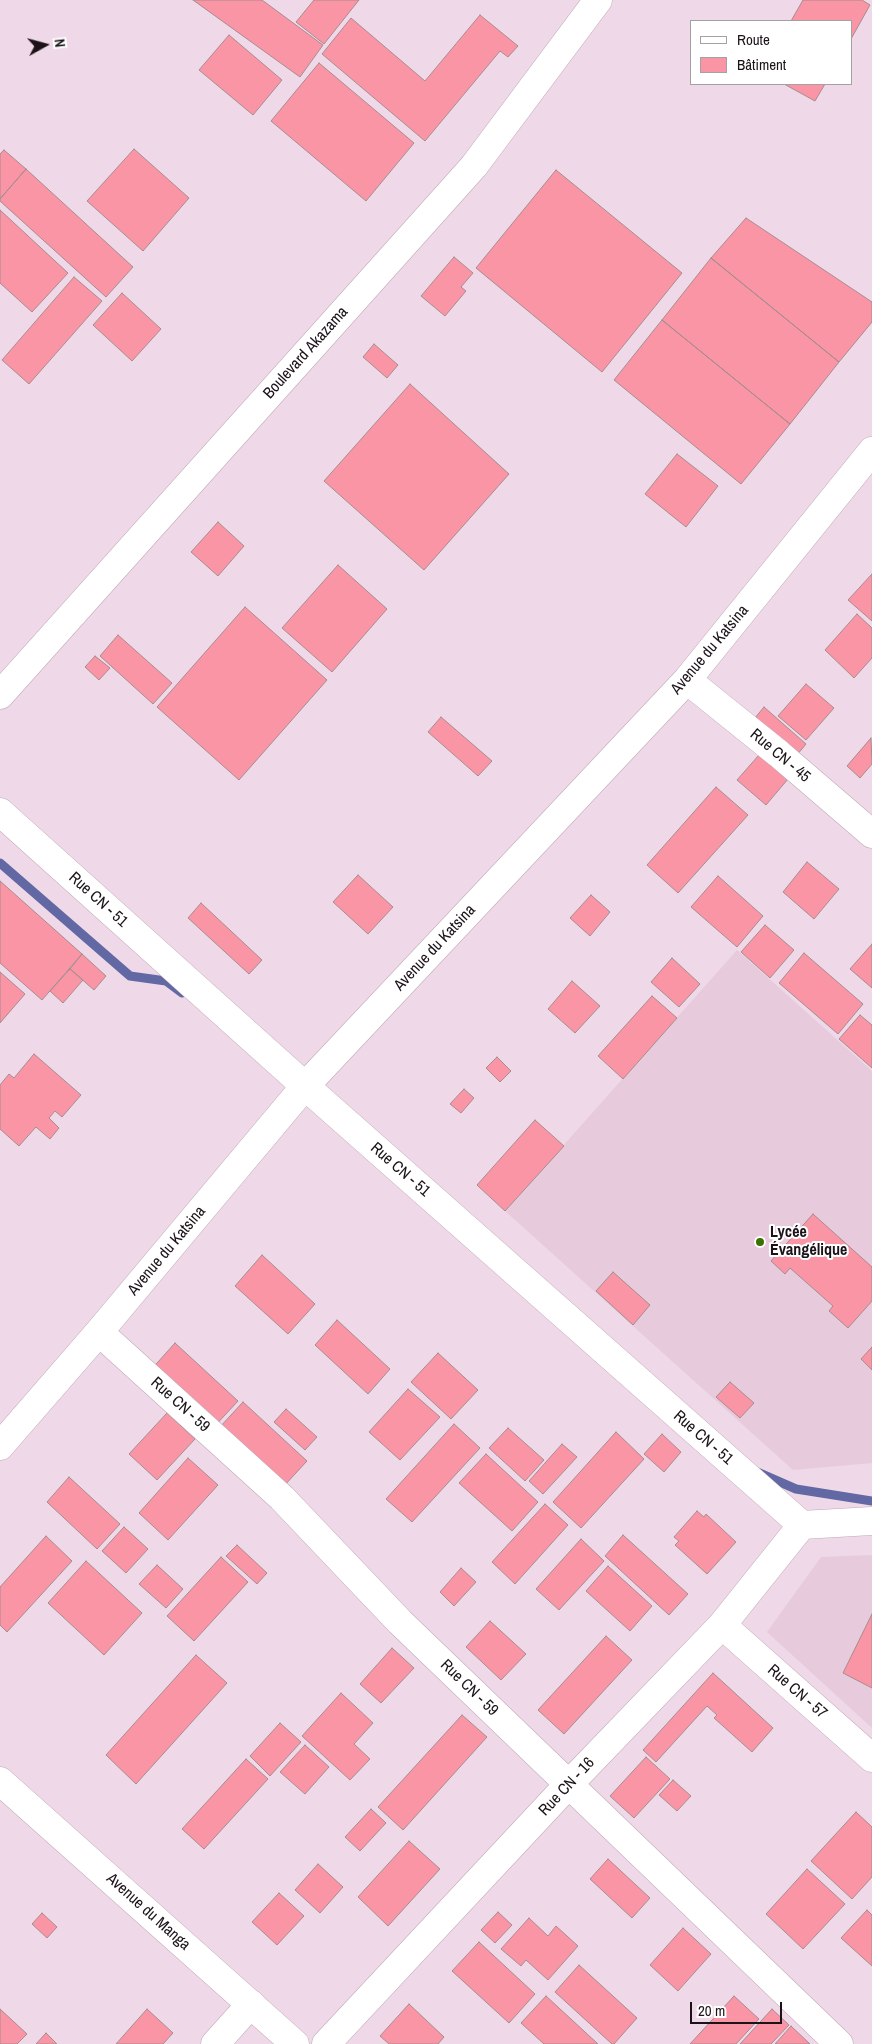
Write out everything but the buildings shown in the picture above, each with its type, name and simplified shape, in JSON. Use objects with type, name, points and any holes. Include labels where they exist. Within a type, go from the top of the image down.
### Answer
[{"type":"street","name":"Boulevard Akazama","points":[[0,695],[474,166],[598,0]]},
{"type":"street","name":"Avenue du Katsina","points":[[0,1446],[99,1332],[304,1086],[687,680],[872,451]]},
{"type":"street","name":"Rue CN - 45","points":[[687,680],[779,754],[872,834]]},
{"type":"street","name":"Rue CN - 51","points":[[0,812],[304,1086],[802,1525]]},
{"type":"street","name":"Rue CN - 59","points":[[99,1332],[282,1498],[400,1622],[839,2044]]},
{"type":"street","points":[[802,1525],[872,1521]]},
{"type":"street","name":"Rue CN - 16","points":[[326,2044],[569,1784],[722,1625],[802,1525]]},
{"type":"street","name":"Rue CN - 57","points":[[722,1625],[872,1758]]},
{"type":"street","name":"Avenue du Manga","points":[[0,1781],[296,2044]]},
{"type":"street","points":[[215,2044],[251,2004]]},
{"type":"shaded area","points":[[737,950],[872,1071],[872,1463],[793,1470],[505,1211]]},
{"type":"shaded area","points":[[872,1555],[872,1728],[767,1632],[821,1557]]},
{"type":"waterway","points":[[0,863],[130,976],[166,981],[182,993]]},
{"type":"waterway","points":[[757,1472],[796,1489],[872,1501]]},
{"type":"place","name":"Lycée Évangélique","points":[[760,1242]]}]
